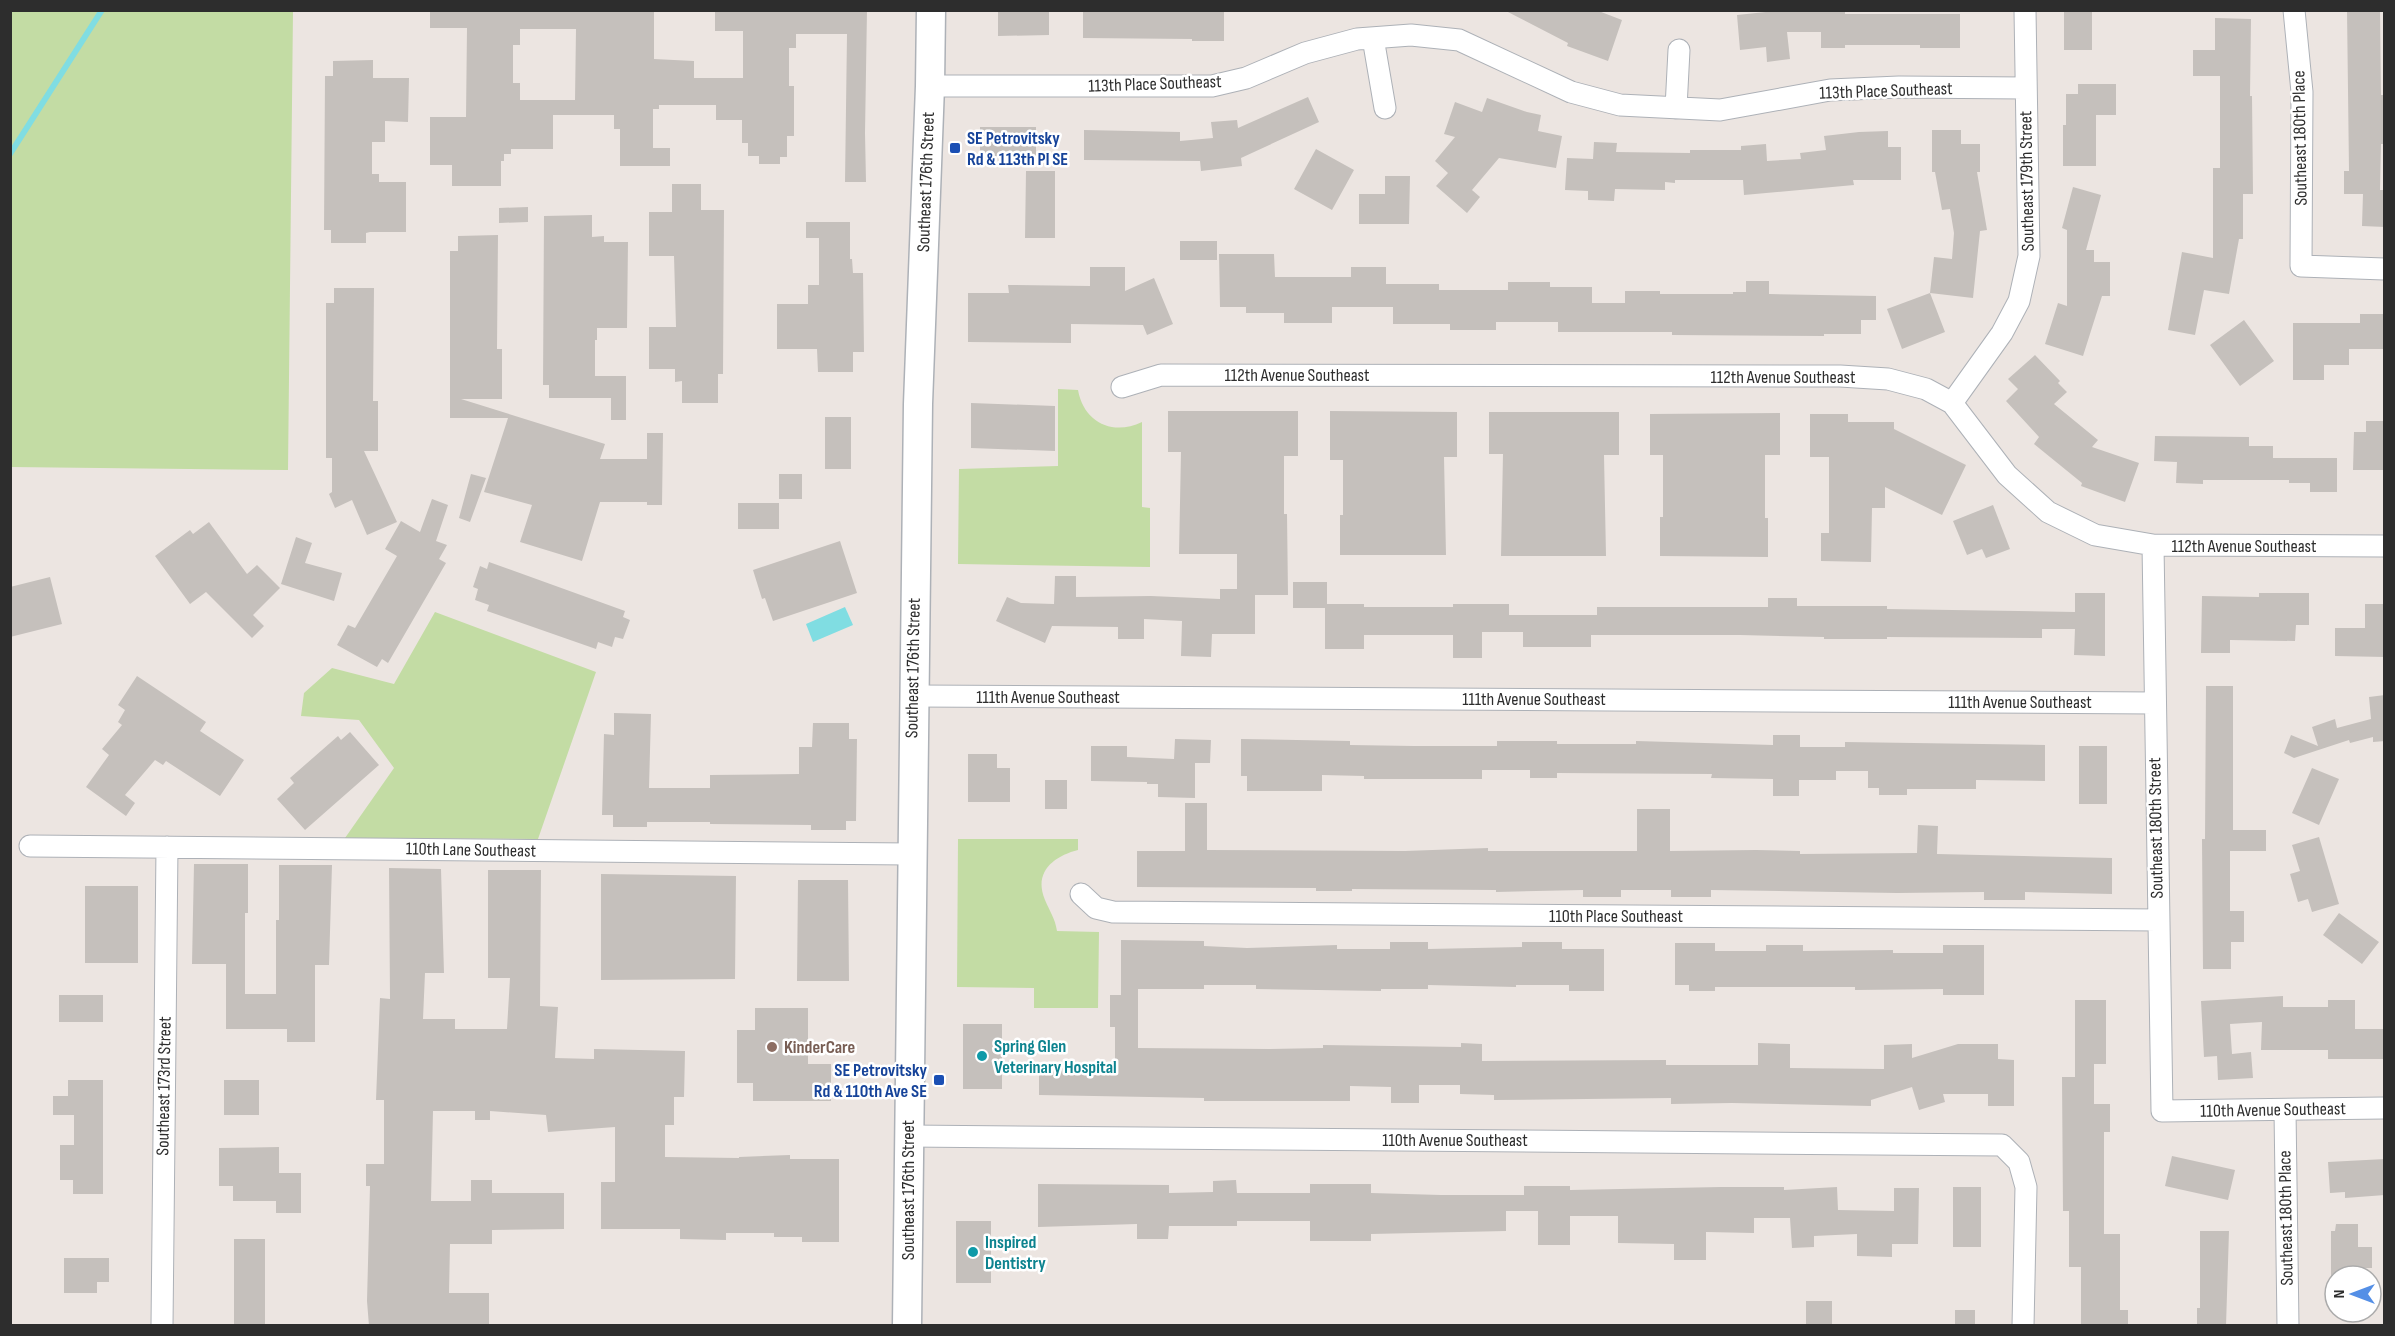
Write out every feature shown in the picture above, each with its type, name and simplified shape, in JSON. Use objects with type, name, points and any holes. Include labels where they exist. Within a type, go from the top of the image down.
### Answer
[{"type":"main road","name":"Southeast 176th Street","points":[[907,1326],[918,368],[931,10]]},
{"type":"street","name":"Southeast 179th Street","points":[[1952,403],[2002,333],[2019,300],[2029,256],[2025,10]]},
{"type":"street","name":"Southeast 180th Place","points":[[2294,10],[2302,92],[2301,266],[2385,269]]},
{"type":"street","name":"113th Place Southeast","points":[[930,86],[1212,86],[1246,78],[1305,53],[1357,39],[1411,35],[1459,40],[1571,92],[1620,105],[1720,110],[1830,90],[1899,87],[2025,88]]},
{"type":"street","points":[[1373,38],[1385,108]]},
{"type":"street","points":[[1676,108],[1679,50]]},
{"type":"street","name":"112th Avenue Southeast","points":[[1122,387],[1161,375],[1840,376],[1888,379],[1926,389],[1952,403],[2007,475],[2048,512],[2095,535],[2153,545],[2385,546]]},
{"type":"street","name":"Southeast 180th Street","points":[[2153,545],[2162,1111]]},
{"type":"street","name":"111th Avenue Southeast","points":[[913,696],[2155,703]]},
{"type":"street","name":"110th Lane Southeast","points":[[30,846],[911,854]]},
{"type":"street","name":"Southeast 173rd Street","points":[[162,1326],[167,847]]},
{"type":"street","name":"110th Place Southeast","points":[[1081,894],[1096,908],[1113,912],[2158,920]]},
{"type":"street","name":"110th Avenue Southeast","points":[[2162,1111],[2385,1108]]},
{"type":"street","name":"Southeast 180th Place","points":[[2285,1110],[2288,1326]]},
{"type":"street","name":"110th Avenue Southeast","points":[[908,1136],[2002,1144],[2019,1162],[2026,1187],[2023,1326]]},
{"type":"green space","points":[[10,11],[293,11],[288,470],[11,467]]},
{"type":"green space","points":[[1058,389],[1078,390],[1086,411],[1101,424],[1121,428],[1142,422],[1142,507],[1150,508],[1150,567],[958,564],[959,469],[1058,466]]},
{"type":"green space","points":[[435,612],[596,672],[538,839],[345,838],[394,768],[359,720],[301,716],[304,693],[332,668],[394,684]]},
{"type":"green space","points":[[958,839],[1078,839],[1078,850],[1061,856],[1048,867],[1044,873],[1042,890],[1057,931],[1099,932],[1098,1008],[1034,1008],[1034,988],[957,987]]},
{"type":"water","points":[[845,607],[853,625],[813,642],[806,624]]},
{"type":"building","points":[[430,10],[654,10],[654,59],[694,61],[694,78],[743,78],[743,31],[715,31],[715,10],[867,10],[866,182],[845,182],[847,34],[796,34],[796,48],[789,48],[789,86],[794,86],[794,136],[787,136],[787,157],[780,157],[780,164],[759,164],[759,156],[748,156],[748,143],[742,143],[742,120],[716,120],[716,105],[659,105],[659,109],[653,109],[653,148],[670,148],[670,166],[620,166],[620,129],[614,129],[614,115],[553,115],[553,149],[511,149],[511,154],[504,154],[504,161],[501,161],[501,186],[452,186],[452,165],[430,165],[430,117],[466,117],[467,28],[430,28]],"holes":[[[520,29],[576,29],[575,100],[520,100],[520,83],[513,83],[513,45],[520,45]]]},
{"type":"building","points":[[998,10],[1049,10],[1049,35],[998,36]]},
{"type":"building","points":[[1083,10],[1224,10],[1224,41],[1083,38]]},
{"type":"building","points":[[1504,10],[1596,10],[1622,20],[1608,61],[1567,46],[1568,43]]},
{"type":"building","points":[[1785,10],[1845,10],[1845,14],[1960,14],[1960,48],[1920,48],[1920,45],[1845,45],[1845,48],[1821,48],[1821,32],[1787,32],[1790,59],[1767,62],[1766,47],[1740,50],[1737,15]]},
{"type":"building","points":[[2064,10],[2092,10],[2092,50],[2064,50]]},
{"type":"building","points":[[2347,10],[2380,10],[2384,144],[2381,144],[2380,190],[2385,190],[2385,227],[2362,226],[2363,194],[2344,194],[2344,171],[2349,171]]},
{"type":"building","points":[[2215,18],[2251,19],[2250,96],[2252,96],[2253,194],[2243,194],[2243,239],[2239,239],[2229,294],[2204,290],[2195,335],[2168,330],[2182,252],[2213,258],[2213,168],[2220,168],[2220,76],[2193,76],[2193,50],[2215,50]]},
{"type":"building","points":[[373,60],[373,78],[409,78],[408,122],[385,121],[385,142],[372,142],[372,174],[379,174],[379,182],[406,182],[406,232],[370,232],[366,233],[366,243],[331,243],[331,230],[324,230],[325,76],[333,76],[333,61]]},
{"type":"building","points":[[2078,84],[2116,84],[2116,115],[2096,115],[2096,166],[2063,166],[2066,94],[2078,94]]},
{"type":"building","points":[[1308,97],[1319,122],[1241,158],[1242,166],[1201,171],[1200,161],[1084,160],[1084,130],[1180,132],[1180,141],[1213,138],[1211,122],[1237,120],[1238,128]]},
{"type":"building","points":[[1487,98],[1541,115],[1538,131],[1562,136],[1556,168],[1499,158],[1472,190],[1480,197],[1467,213],[1436,186],[1448,173],[1435,161],[1455,137],[1444,134],[1455,102],[1482,112]]},
{"type":"building","points":[[980,127],[1036,127],[1036,156],[980,156]]},
{"type":"building","points":[[1932,130],[1961,130],[1961,144],[1980,144],[1980,172],[1977,172],[1987,230],[1980,231],[1973,298],[1930,293],[1934,257],[1952,259],[1954,233],[1950,209],[1942,210],[1935,172],[1932,172]]},
{"type":"building","points":[[1888,131],[1888,147],[1901,147],[1901,180],[1853,180],[1854,185],[1744,195],[1743,180],[1675,180],[1675,183],[1665,182],[1665,190],[1615,189],[1614,201],[1588,200],[1588,191],[1565,190],[1567,158],[1593,159],[1594,142],[1617,143],[1616,152],[1690,153],[1690,150],[1741,150],[1741,146],[1766,144],[1767,161],[1801,159],[1800,153],[1826,150],[1824,136]]},
{"type":"building","points":[[1316,149],[1354,170],[1332,210],[1294,189]]},
{"type":"building","points":[[1026,171],[1055,171],[1055,238],[1025,238]]},
{"type":"building","points":[[1385,176],[1410,176],[1409,224],[1359,224],[1359,194],[1385,194]]},
{"type":"building","points":[[672,184],[701,184],[701,210],[724,210],[723,374],[718,374],[718,403],[682,403],[682,381],[675,382],[675,369],[649,369],[649,327],[676,327],[674,256],[649,256],[649,212],[672,212]]},
{"type":"building","points":[[2073,187],[2101,195],[2086,250],[2094,250],[2094,262],[2110,262],[2110,296],[2102,296],[2083,356],[2045,344],[2058,303],[2067,306],[2067,230],[2062,228]]},
{"type":"building","points":[[528,207],[528,222],[499,223],[499,208]]},
{"type":"building","points":[[592,215],[592,237],[604,236],[604,242],[628,242],[627,328],[597,328],[597,340],[595,340],[595,376],[626,376],[626,420],[611,420],[611,398],[549,398],[549,385],[543,385],[544,216]]},
{"type":"building","points":[[806,222],[850,222],[850,259],[852,259],[853,273],[863,273],[864,352],[853,352],[853,372],[818,372],[817,349],[777,349],[777,304],[808,304],[808,285],[819,285],[819,238],[806,238]]},
{"type":"building","points":[[498,235],[497,349],[502,349],[502,399],[461,399],[605,444],[600,459],[647,459],[647,433],[663,433],[662,505],[647,505],[647,502],[600,502],[582,561],[520,542],[532,505],[484,492],[508,418],[450,418],[450,251],[458,251],[458,236]]},
{"type":"building","points":[[1180,241],[1217,241],[1217,260],[1180,260]]},
{"type":"building","points":[[1219,254],[1274,254],[1275,277],[1351,277],[1351,267],[1386,267],[1386,284],[1439,284],[1439,290],[1508,290],[1508,282],[1550,282],[1550,287],[1592,287],[1592,303],[1625,303],[1625,291],[1660,291],[1660,294],[1733,294],[1733,292],[1746,292],[1746,281],[1769,281],[1769,294],[1876,296],[1876,320],[1861,320],[1861,334],[1824,334],[1824,336],[1558,332],[1558,322],[1496,322],[1496,330],[1450,330],[1450,324],[1393,324],[1393,307],[1332,307],[1332,323],[1284,323],[1284,313],[1246,313],[1246,307],[1220,307]]},
{"type":"building","points":[[1090,267],[1125,267],[1125,291],[1154,278],[1173,324],[1147,335],[1143,325],[1071,324],[1071,343],[968,342],[968,293],[1009,293],[1008,285],[1090,286]]},
{"type":"building","points":[[334,288],[374,288],[373,401],[378,401],[378,451],[364,451],[397,522],[367,535],[352,500],[335,508],[329,494],[332,492],[332,458],[326,458],[326,303],[334,303]]},
{"type":"building","points":[[1930,293],[1945,332],[1902,349],[1887,309]]},
{"type":"building","points":[[2360,314],[2385,314],[2385,349],[2349,349],[2349,365],[2324,365],[2324,380],[2293,380],[2293,323],[2360,323]]},
{"type":"building","points":[[2244,320],[2274,361],[2240,386],[2210,345]]},
{"type":"building","points":[[2035,355],[2060,381],[2058,383],[2067,392],[2054,404],[2098,440],[2092,447],[2139,463],[2125,502],[2081,486],[2082,483],[2034,444],[2039,437],[2006,401],[2018,389],[2008,379]]},
{"type":"building","points":[[971,403],[1055,406],[1055,451],[971,448]]},
{"type":"building","points":[[1168,411],[1298,411],[1298,456],[1284,456],[1288,595],[1255,595],[1255,634],[1212,634],[1211,657],[1181,656],[1182,621],[1144,619],[1144,639],[1118,639],[1118,627],[1052,626],[1045,643],[996,621],[1007,597],[1021,603],[1054,604],[1055,576],[1076,576],[1076,597],[1151,596],[1220,599],[1220,589],[1237,589],[1237,554],[1179,554],[1181,452],[1168,452]]},
{"type":"building","points":[[1330,411],[1457,412],[1457,457],[1444,457],[1446,555],[1340,555],[1343,460],[1330,460]]},
{"type":"building","points":[[1489,412],[1619,412],[1619,455],[1604,455],[1606,556],[1501,556],[1503,454],[1489,454]]},
{"type":"building","points":[[1780,413],[1780,455],[1765,455],[1765,518],[1768,518],[1768,557],[1660,556],[1660,517],[1663,517],[1663,455],[1650,455],[1650,414]]},
{"type":"building","points":[[1810,414],[1848,414],[1848,422],[1894,422],[1894,429],[1966,465],[1942,515],[1885,487],[1885,508],[1872,508],[1871,562],[1821,561],[1821,533],[1829,533],[1829,457],[1810,457]]},
{"type":"building","points":[[825,417],[851,417],[851,469],[825,469]]},
{"type":"building","points":[[2366,421],[2385,421],[2385,470],[2353,470],[2354,432],[2366,432]]},
{"type":"building","points":[[2155,436],[2249,437],[2249,446],[2273,446],[2273,458],[2337,458],[2337,492],[2310,492],[2310,483],[2289,483],[2289,480],[2203,480],[2203,484],[2176,483],[2177,462],[2154,461]]},
{"type":"building","points":[[471,474],[486,478],[470,522],[459,518]]},
{"type":"building","points":[[779,474],[802,474],[802,499],[779,499]]},
{"type":"building","points":[[432,499],[448,505],[436,541],[447,545],[439,559],[446,563],[388,663],[382,659],[377,667],[337,645],[348,625],[355,628],[397,556],[385,549],[401,521],[420,532]]},
{"type":"building","points":[[738,503],[779,503],[779,529],[738,529]]},
{"type":"building","points":[[1993,505],[2010,549],[1986,558],[1982,549],[1967,555],[1953,521]]},
{"type":"building","points":[[209,522],[247,574],[257,565],[280,588],[253,615],[264,626],[252,638],[206,592],[190,604],[155,556],[190,530],[193,534]]},
{"type":"building","points":[[296,537],[312,543],[305,563],[342,573],[334,601],[281,584]]},
{"type":"building","points":[[840,541],[857,593],[773,621],[765,598],[762,599],[753,570]]},
{"type":"building","points":[[489,562],[625,611],[623,617],[630,620],[623,639],[615,637],[612,647],[598,642],[596,649],[487,611],[489,605],[475,600],[478,589],[473,587],[480,566],[487,569]]},
{"type":"building","points":[[50,577],[62,624],[10,637],[10,587]]},
{"type":"building","points":[[1293,582],[1327,582],[1327,604],[1364,604],[1364,607],[1453,607],[1453,604],[1509,604],[1509,615],[1597,615],[1597,607],[1768,607],[1768,598],[1797,598],[1797,606],[1887,606],[1887,609],[2075,612],[2075,593],[2105,593],[2105,656],[2074,655],[2075,629],[2042,629],[2042,638],[1824,639],[1824,637],[1740,635],[1591,635],[1591,647],[1523,647],[1523,632],[1482,632],[1482,658],[1453,658],[1453,635],[1364,635],[1364,649],[1325,649],[1325,608],[1293,608]]},
{"type":"building","points":[[2259,593],[2309,593],[2309,625],[2296,625],[2295,641],[2230,640],[2230,653],[2201,653],[2202,596],[2259,597]]},
{"type":"building","points":[[2365,604],[2385,604],[2385,657],[2335,656],[2335,628],[2365,628]]},
{"type":"building","points":[[137,676],[206,722],[200,731],[244,760],[220,796],[166,761],[163,765],[155,760],[125,795],[135,803],[126,816],[86,787],[109,755],[102,749],[122,725],[118,722],[125,710],[118,705]]},
{"type":"building","points":[[2206,686],[2233,686],[2233,830],[2266,830],[2266,851],[2230,851],[2230,911],[2244,911],[2244,942],[2231,942],[2231,969],[2203,969],[2202,839],[2205,839]]},
{"type":"building","points":[[2385,695],[2385,741],[2373,742],[2373,737],[2350,743],[2349,740],[2294,758],[2284,753],[2291,735],[2318,746],[2312,727],[2335,719],[2337,728],[2371,719],[2369,697]]},
{"type":"building","points":[[614,713],[651,714],[649,788],[710,788],[710,775],[799,774],[799,747],[812,747],[813,723],[849,723],[849,739],[857,739],[856,821],[846,821],[846,830],[811,830],[811,825],[710,824],[710,822],[647,822],[647,827],[613,827],[613,815],[602,815],[604,734],[614,735]]},
{"type":"building","points":[[350,732],[379,765],[305,830],[277,799],[294,783],[290,778],[338,736],[341,740]]},
{"type":"building","points":[[1773,735],[1800,735],[1800,747],[1845,747],[1845,742],[2045,745],[2045,781],[1976,780],[1976,789],[1907,789],[1907,795],[1879,795],[1879,788],[1868,788],[1868,771],[1836,771],[1836,780],[1799,780],[1799,796],[1773,796],[1773,779],[1711,778],[1712,774],[1557,773],[1557,778],[1530,778],[1530,770],[1482,770],[1482,779],[1364,779],[1364,776],[1322,775],[1322,791],[1247,791],[1247,776],[1241,776],[1241,739],[1350,741],[1350,745],[1414,746],[1497,746],[1497,741],[1557,741],[1557,744],[1636,744],[1636,741],[1773,745]]},
{"type":"building","points":[[1175,739],[1211,740],[1210,763],[1195,763],[1195,798],[1158,797],[1158,784],[1147,784],[1147,782],[1091,781],[1091,746],[1127,746],[1127,757],[1174,759]]},
{"type":"building","points":[[2079,746],[2107,746],[2107,804],[2079,804]]},
{"type":"building","points":[[968,754],[997,754],[997,768],[1010,768],[1010,802],[968,802]]},
{"type":"building","points":[[2312,768],[2339,779],[2319,825],[2292,813]]},
{"type":"building","points":[[1045,780],[1067,780],[1067,809],[1045,809]]},
{"type":"building","points":[[1185,803],[1207,803],[1207,850],[1405,851],[1488,848],[1488,851],[1637,851],[1637,809],[1670,809],[1670,851],[1800,851],[1800,854],[1917,853],[1918,825],[1938,826],[1937,854],[2112,858],[2112,894],[2025,892],[2025,900],[1984,900],[1984,892],[1711,890],[1711,897],[1671,897],[1671,890],[1621,890],[1621,897],[1583,897],[1583,890],[1496,892],[1496,890],[1352,889],[1352,891],[1316,891],[1316,888],[1137,887],[1137,851],[1185,851]]},
{"type":"building","points":[[2319,837],[2339,904],[2312,912],[2308,899],[2298,902],[2290,874],[2300,871],[2292,845]]},
{"type":"building","points":[[194,864],[248,864],[248,913],[245,913],[245,994],[276,994],[279,865],[332,865],[329,965],[315,965],[315,1042],[287,1042],[287,1029],[226,1029],[226,964],[192,964]]},
{"type":"building","points":[[389,868],[441,869],[444,973],[425,973],[423,1019],[455,1019],[455,1029],[507,1029],[510,978],[488,978],[488,870],[541,870],[540,1006],[558,1007],[555,1058],[594,1059],[594,1049],[685,1051],[684,1097],[674,1097],[674,1125],[665,1125],[665,1157],[739,1158],[790,1155],[790,1159],[839,1159],[839,1242],[802,1242],[802,1237],[774,1237],[774,1233],[726,1233],[726,1240],[680,1239],[680,1229],[601,1229],[601,1182],[615,1182],[615,1127],[548,1132],[546,1115],[490,1111],[490,1120],[475,1120],[475,1111],[433,1111],[431,1201],[471,1201],[471,1180],[492,1180],[492,1193],[564,1193],[564,1229],[492,1230],[492,1244],[450,1244],[449,1293],[489,1293],[489,1326],[369,1326],[367,1301],[370,1186],[366,1186],[366,1164],[384,1164],[384,1100],[376,1100],[380,998],[390,999]]},
{"type":"building","points":[[601,874],[736,876],[735,979],[601,980]]},
{"type":"building","points":[[798,880],[848,880],[849,981],[797,981]]},
{"type":"building","points":[[85,886],[138,886],[138,963],[85,963]]},
{"type":"building","points":[[2339,913],[2379,942],[2362,964],[2323,935]]},
{"type":"building","points":[[1121,940],[1204,941],[1204,946],[1247,948],[1337,945],[1337,949],[1390,949],[1390,942],[1428,942],[1428,949],[1522,947],[1522,942],[1562,942],[1562,949],[1604,949],[1604,991],[1569,991],[1569,985],[1516,985],[1516,987],[1428,985],[1428,989],[1381,989],[1381,991],[1256,989],[1256,985],[1204,985],[1204,989],[1138,989],[1138,1048],[1269,1049],[1323,1048],[1323,1045],[1461,1047],[1461,1043],[1482,1044],[1482,1061],[1666,1060],[1666,1065],[1758,1065],[1758,1043],[1790,1044],[1790,1068],[1884,1069],[1884,1045],[1912,1044],[1912,1058],[1958,1044],[1998,1044],[1998,1059],[2014,1060],[2014,1106],[1988,1106],[1988,1094],[1943,1094],[1945,1102],[1919,1110],[1912,1087],[1871,1100],[1871,1106],[1671,1104],[1671,1098],[1494,1100],[1494,1095],[1460,1094],[1460,1085],[1419,1085],[1419,1103],[1391,1103],[1391,1087],[1350,1086],[1350,1101],[1204,1101],[1204,1098],[1039,1095],[1039,1068],[1115,1068],[1115,1027],[1110,1027],[1110,995],[1121,995]]},
{"type":"building","points":[[1675,943],[1715,943],[1715,951],[1766,951],[1766,945],[1803,945],[1803,951],[1893,950],[1893,953],[1943,953],[1943,945],[1984,945],[1984,995],[1943,995],[1943,989],[1855,990],[1855,987],[1715,987],[1715,991],[1689,991],[1689,985],[1675,985]]},
{"type":"building","points":[[59,995],[103,995],[103,1022],[59,1022]]},
{"type":"building","points":[[2283,996],[2283,1007],[2328,1007],[2328,1000],[2355,1000],[2355,1029],[2385,1029],[2385,1059],[2328,1059],[2328,1050],[2261,1050],[2262,1022],[2230,1024],[2232,1054],[2251,1052],[2253,1078],[2218,1080],[2217,1056],[2204,1057],[2201,1001]]},
{"type":"building","points":[[2075,1000],[2106,1000],[2106,1064],[2094,1064],[2094,1104],[2110,1104],[2110,1132],[2104,1132],[2104,1234],[2120,1234],[2120,1310],[2128,1310],[2128,1326],[2081,1326],[2081,1267],[2069,1267],[2069,1211],[2063,1211],[2062,1077],[2075,1077]]},
{"type":"building","name":"KinderCare","points":[[755,1008],[808,1008],[808,1064],[831,1064],[831,1101],[753,1101],[753,1083],[737,1083],[737,1030],[755,1030]]},
{"type":"building","name":"Spring Glen Veterinary Hospital","points":[[963,1024],[1002,1024],[1002,1089],[963,1089]]},
{"type":"building","points":[[68,1080],[103,1080],[103,1194],[73,1194],[73,1180],[60,1180],[60,1145],[74,1145],[74,1115],[53,1115],[53,1096],[68,1096]]},
{"type":"building","points":[[224,1080],[259,1080],[259,1115],[224,1115]]},
{"type":"building","points":[[279,1147],[279,1173],[301,1173],[301,1213],[276,1213],[276,1201],[233,1201],[233,1186],[219,1186],[219,1148]]},
{"type":"building","points":[[2172,1156],[2235,1170],[2228,1200],[2165,1186]]},
{"type":"building","points":[[2385,1159],[2385,1195],[2345,1198],[2345,1192],[2330,1193],[2328,1162]]},
{"type":"building","points":[[1236,1180],[1237,1193],[1310,1193],[1310,1184],[1371,1184],[1371,1193],[1441,1195],[1524,1195],[1524,1186],[1570,1186],[1570,1190],[1784,1187],[1784,1190],[1837,1187],[1838,1210],[1894,1211],[1894,1188],[1919,1188],[1918,1244],[1892,1244],[1892,1257],[1857,1256],[1857,1234],[1814,1236],[1814,1247],[1792,1248],[1790,1218],[1754,1218],[1754,1233],[1706,1232],[1706,1260],[1674,1260],[1674,1244],[1618,1243],[1618,1216],[1570,1216],[1570,1245],[1538,1245],[1538,1211],[1506,1211],[1506,1231],[1371,1234],[1371,1241],[1310,1241],[1310,1221],[1237,1221],[1237,1226],[1169,1226],[1168,1239],[1137,1239],[1137,1224],[1038,1227],[1038,1184],[1169,1185],[1169,1193],[1213,1192],[1213,1181]]},
{"type":"building","points":[[1953,1187],[1981,1187],[1981,1247],[1953,1247]]},
{"type":"building","name":"Inspired Dentistry","points":[[956,1221],[991,1221],[991,1283],[956,1283]]},
{"type":"building","points":[[2336,1224],[2358,1224],[2358,1247],[2372,1247],[2372,1264],[2331,1264],[2331,1231],[2335,1231]]},
{"type":"building","points":[[2200,1231],[2229,1231],[2226,1326],[2197,1326],[2197,1308],[2200,1308]]},
{"type":"building","points":[[234,1239],[265,1239],[265,1326],[234,1326]]},
{"type":"building","points":[[64,1258],[109,1258],[109,1282],[97,1282],[97,1293],[64,1293]]},
{"type":"building","points":[[1806,1301],[1832,1301],[1832,1326],[1806,1326]]},
{"type":"building","points":[[1955,1310],[1975,1310],[1975,1326],[1955,1326]]},
{"type":"waterway","points":[[10,154],[102,10]]},
{"type":"place","name":"SE Petrovitsky Rd & 113th Pl SE","points":[[955,148]]},
{"type":"place","name":"KinderCare","points":[[772,1047]]},
{"type":"place","name":"Spring Glen Veterinary Hospital","points":[[982,1056]]},
{"type":"place","name":"SE Petrovitsky Rd & 110th Ave SE","points":[[939,1080]]},
{"type":"place","name":"Inspired Dentistry","points":[[973,1252]]}]
